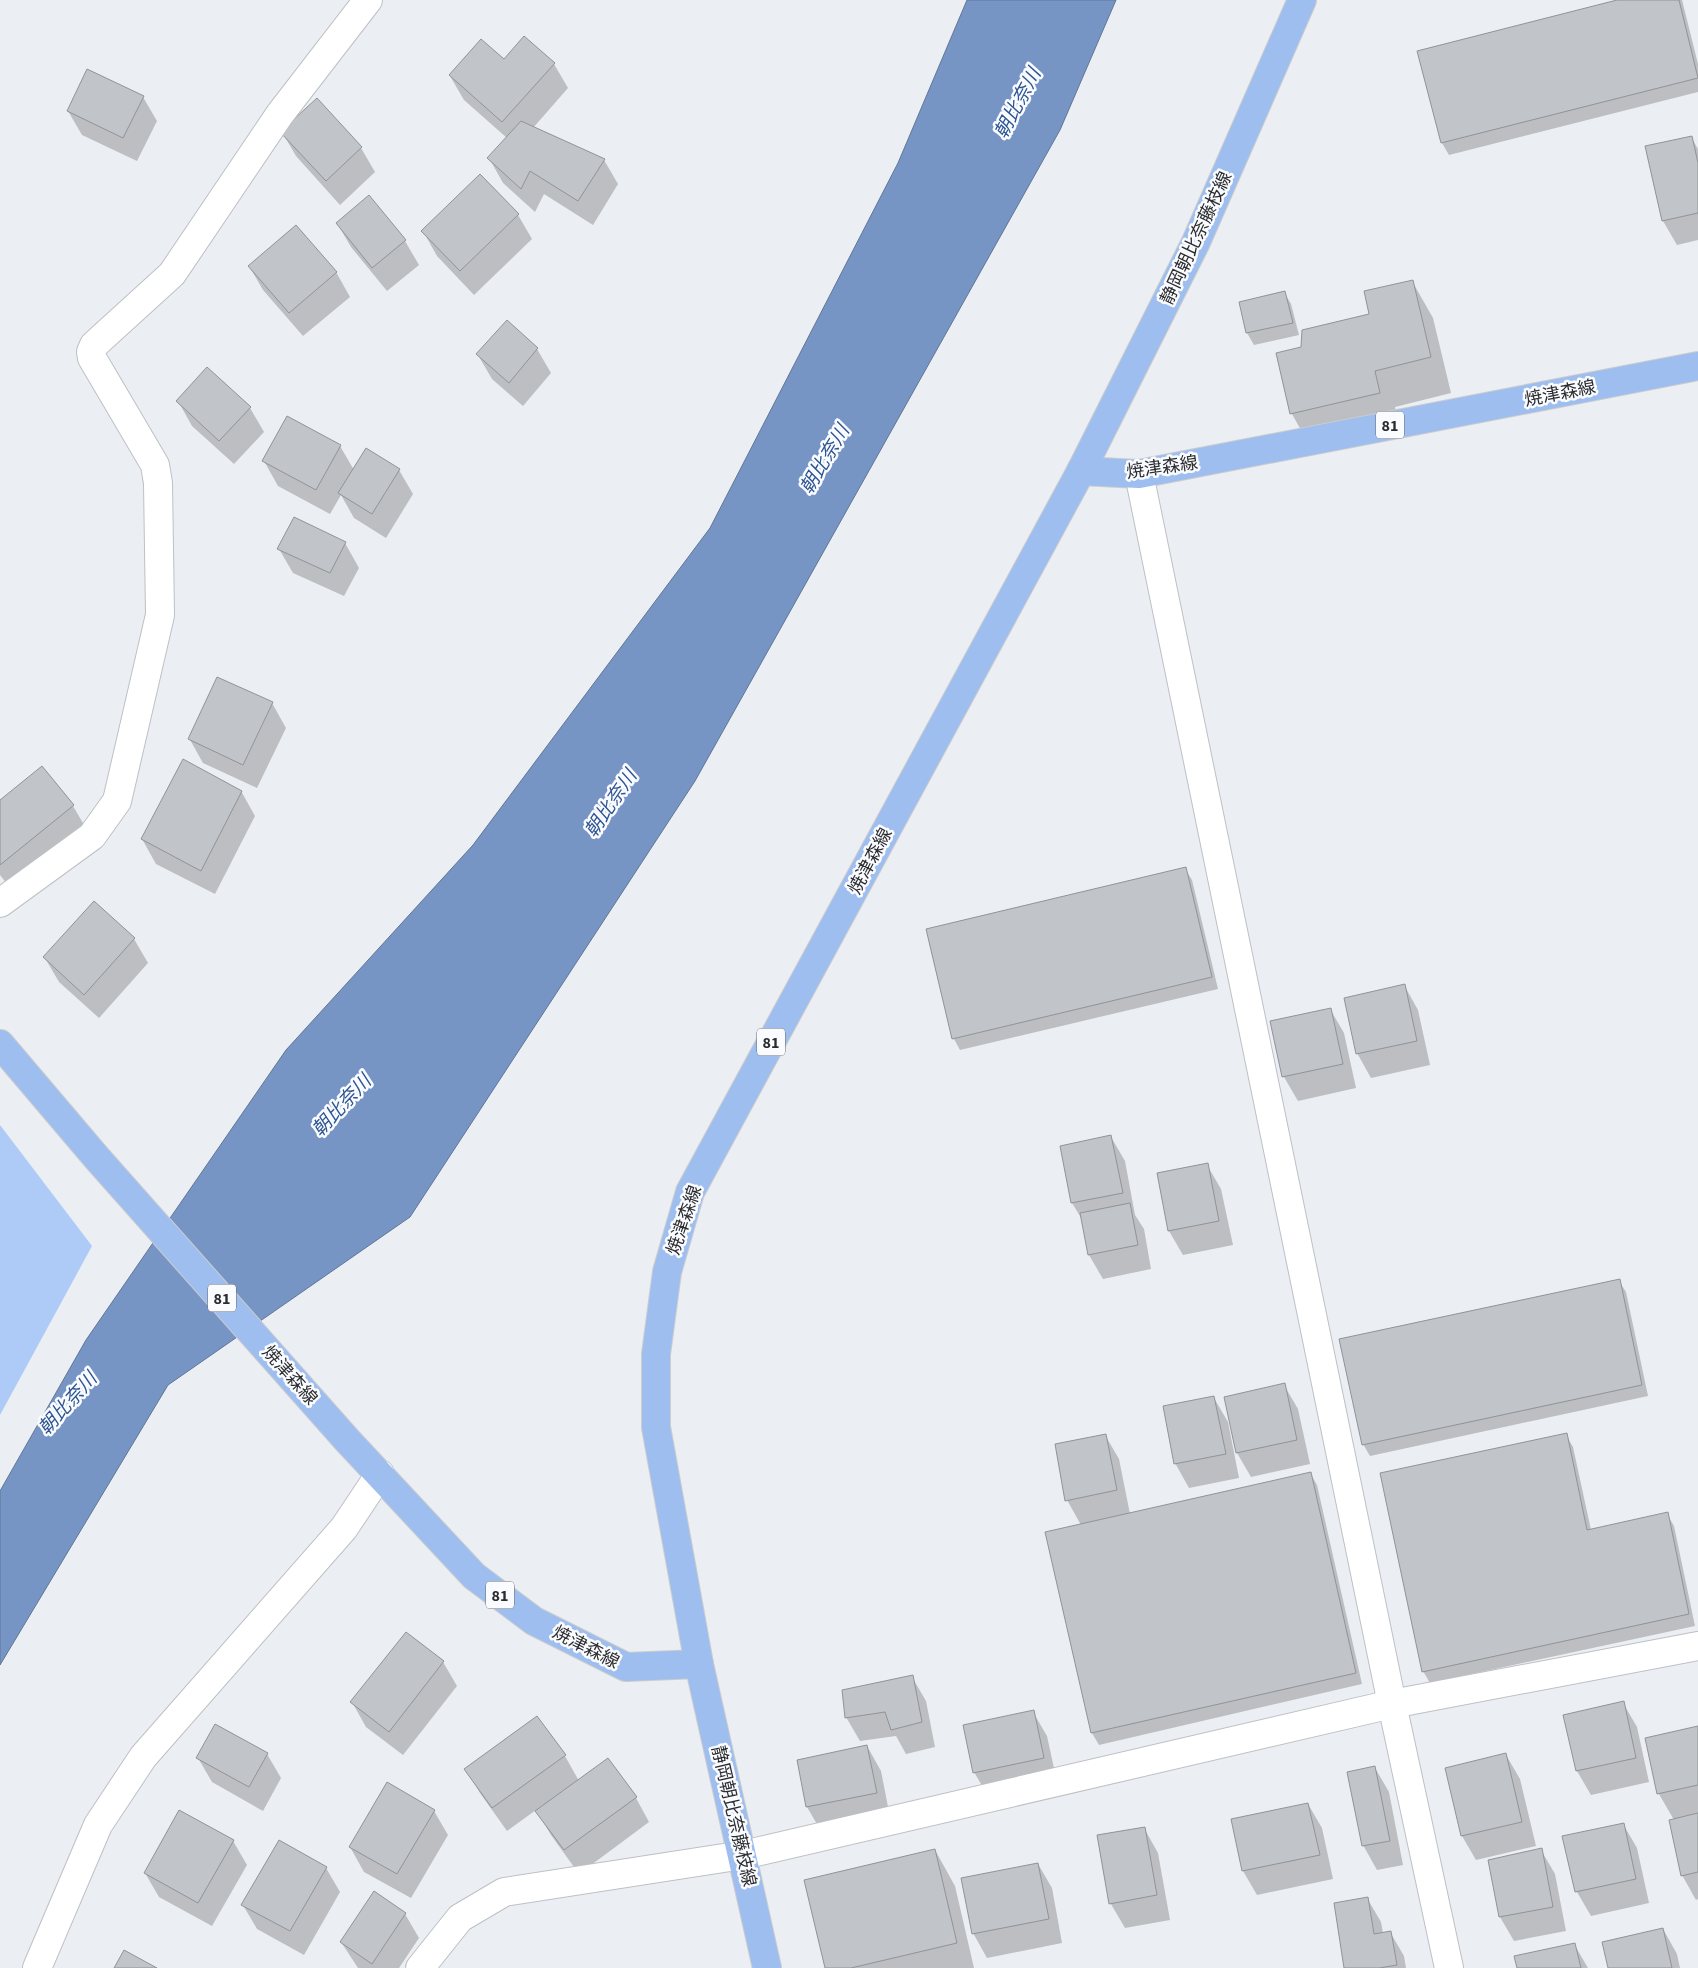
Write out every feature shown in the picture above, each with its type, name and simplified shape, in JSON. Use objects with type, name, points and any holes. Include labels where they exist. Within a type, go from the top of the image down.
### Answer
[{"type":"main road","name":"静岡朝比奈藤枝線","points":[[1081,471],[1196,242],[1302,0]]},
{"type":"main road","name":"焼津森線","points":[[0,1044],[96,1156],[347,1440],[474,1576],[534,1621],[626,1667],[699,1664],[656,1427],[656,1354],[667,1272],[690,1192],[1081,471],[1139,474],[1698,366]]},
{"type":"main road","name":"静岡朝比奈藤枝線","points":[[699,1664],[767,1968]]},
{"type":"street","points":[[0,904],[92,836],[118,802],[160,615],[158,483],[155,465],[92,358],[91,352],[94,345],[172,274],[280,114],[368,0]]},
{"type":"street","points":[[1139,474],[1392,1704],[1449,1968]]},
{"type":"street","points":[[37,1968],[98,1825],[143,1757],[344,1528],[380,1474]]},
{"type":"street","points":[[420,1968],[460,1918],[504,1892],[743,1855],[1392,1704],[1698,1646]]},
{"type":"shaded area","points":[[0,1125],[92,1246],[0,1415]]},
{"type":"water","name":"朝比奈川","points":[[967,0],[1116,0],[1060,130],[695,781],[410,1217],[168,1385],[0,1665],[0,1491],[86,1340],[286,1050],[473,845],[710,528],[898,163]]},
{"type":"building","points":[[1617,0],[1679,0],[1698,78],[1441,143],[1417,51]]},
{"type":"building","points":[[524,36],[555,63],[502,122],[449,75],[481,39],[504,59]]},
{"type":"building","points":[[87,69],[144,96],[123,138],[67,111]]},
{"type":"building","points":[[317,98],[362,147],[326,181],[280,132]]},
{"type":"building","points":[[521,121],[605,159],[578,201],[530,171],[521,189],[487,158]]},
{"type":"building","points":[[1692,136],[1698,163],[1698,213],[1662,221],[1645,146]]},
{"type":"building","points":[[480,174],[519,214],[460,271],[421,231]]},
{"type":"building","points":[[369,195],[406,240],[372,268],[336,223]]},
{"type":"building","points":[[296,225],[337,272],[289,313],[248,266]]},
{"type":"building","points":[[1413,280],[1431,357],[1375,371],[1380,393],[1290,414],[1276,353],[1301,347],[1302,330],[1369,314],[1364,291]]},
{"type":"building","points":[[1285,291],[1293,323],[1246,333],[1239,302]]},
{"type":"building","points":[[507,320],[538,348],[509,383],[476,354]]},
{"type":"building","points":[[207,367],[251,407],[219,441],[176,401]]},
{"type":"building","points":[[287,416],[341,445],[316,490],[262,461]]},
{"type":"building","points":[[366,448],[400,469],[372,514],[338,493]]},
{"type":"building","points":[[294,517],[346,542],[330,573],[277,549]]},
{"type":"building","points":[[217,677],[273,702],[243,765],[188,739]]},
{"type":"building","points":[[183,759],[242,791],[201,871],[141,839]]},
{"type":"building","points":[[42,766],[74,805],[0,865],[0,800]]},
{"type":"building","points":[[1186,867],[1212,977],[952,1039],[926,929]]},
{"type":"building","points":[[94,901],[135,938],[84,995],[43,957]]},
{"type":"building","points":[[1405,984],[1417,1041],[1356,1054],[1344,998]]},
{"type":"building","points":[[1331,1008],[1343,1064],[1282,1077],[1270,1021]]},
{"type":"building","points":[[1111,1135],[1123,1193],[1071,1203],[1060,1146]]},
{"type":"building","points":[[1208,1163],[1219,1221],[1168,1231],[1157,1173]]},
{"type":"building","points":[[1130,1203],[1138,1245],[1088,1255],[1080,1213]]},
{"type":"building","points":[[1620,1279],[1642,1385],[1362,1445],[1339,1339]]},
{"type":"building","points":[[1285,1383],[1297,1440],[1236,1453],[1224,1397]]},
{"type":"building","points":[[1214,1396],[1226,1454],[1174,1464],[1163,1406]]},
{"type":"building","points":[[1567,1433],[1587,1530],[1668,1512],[1689,1614],[1422,1672],[1380,1473]]},
{"type":"building","points":[[1106,1434],[1117,1490],[1065,1501],[1055,1444]]},
{"type":"building","points":[[1311,1472],[1356,1673],[1091,1733],[1045,1532]]},
{"type":"building","points":[[406,1632],[444,1661],[389,1732],[350,1702]]},
{"type":"building","points":[[913,1675],[922,1722],[891,1730],[885,1712],[845,1718],[842,1690]]},
{"type":"building","points":[[1624,1701],[1636,1758],[1576,1771],[1563,1715]]},
{"type":"building","points":[[1034,1710],[1044,1758],[973,1773],[963,1725]]},
{"type":"building","points":[[537,1716],[566,1755],[492,1808],[464,1769]]},
{"type":"building","points":[[215,1724],[268,1753],[249,1787],[196,1758]]},
{"type":"building","points":[[1698,1726],[1698,1785],[1657,1794],[1645,1738]]},
{"type":"building","points":[[867,1745],[877,1793],[806,1807],[797,1760]]},
{"type":"building","points":[[1506,1753],[1522,1822],[1461,1836],[1445,1768]]},
{"type":"building","points":[[608,1758],[637,1797],[564,1850],[535,1811]]},
{"type":"building","points":[[1375,1766],[1390,1841],[1362,1846],[1347,1772]]},
{"type":"building","points":[[387,1782],[435,1810],[397,1874],[349,1847]]},
{"type":"building","points":[[1308,1803],[1320,1855],[1242,1871],[1231,1819]]},
{"type":"building","points":[[179,1810],[234,1840],[198,1903],[144,1873]]},
{"type":"building","points":[[1698,1813],[1698,1872],[1681,1876],[1669,1820]]},
{"type":"building","points":[[1624,1823],[1636,1879],[1575,1892],[1562,1836]]},
{"type":"building","points":[[1145,1827],[1157,1895],[1109,1904],[1097,1835]]},
{"type":"building","points":[[279,1840],[327,1867],[290,1931],[241,1905]]},
{"type":"building","points":[[1542,1848],[1553,1907],[1499,1917],[1488,1860]]},
{"type":"building","points":[[935,1849],[957,1943],[851,1968],[825,1968],[804,1880]]},
{"type":"building","points":[[1038,1863],[1049,1919],[972,1934],[961,1878]]},
{"type":"building","points":[[374,1891],[406,1913],[372,1964],[340,1942]]},
{"type":"building","points":[[1368,1897],[1374,1934],[1391,1931],[1397,1965],[1379,1968],[1344,1968],[1334,1903]]},
{"type":"building","points":[[1663,1928],[1672,1968],[1608,1968],[1602,1942]]},
{"type":"building","points":[[1575,1943],[1581,1968],[1517,1968],[1514,1956]]},
{"type":"building","points":[[124,1950],[157,1968],[114,1968]]}]
